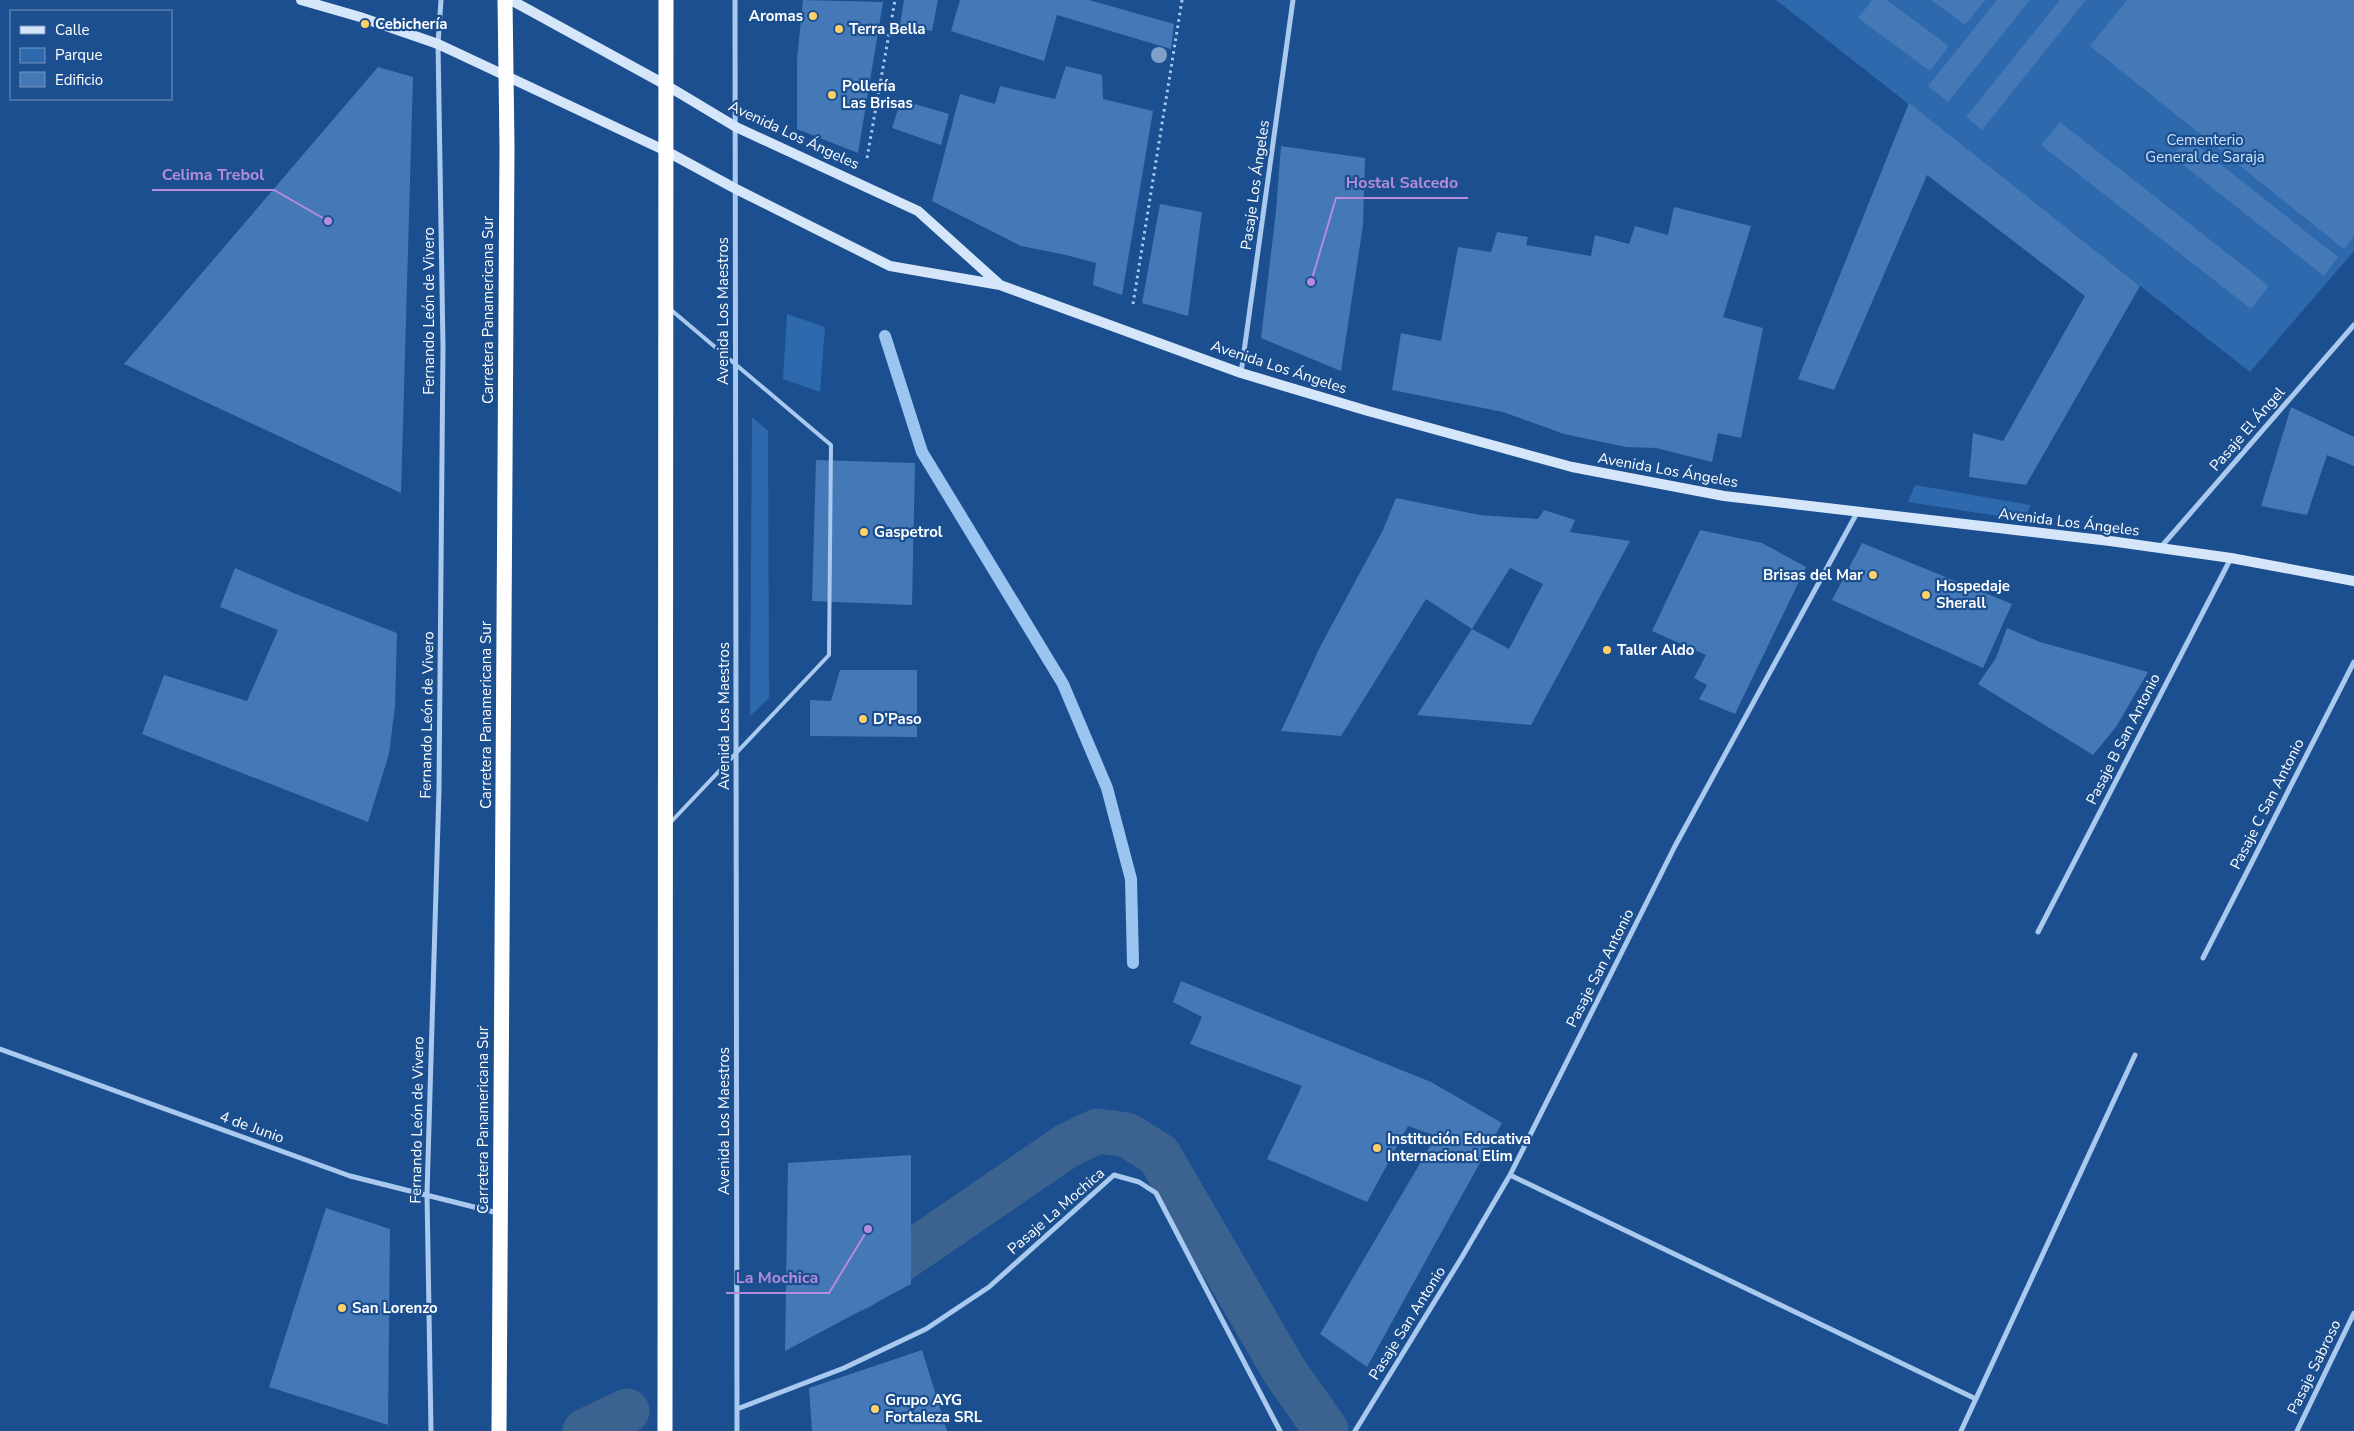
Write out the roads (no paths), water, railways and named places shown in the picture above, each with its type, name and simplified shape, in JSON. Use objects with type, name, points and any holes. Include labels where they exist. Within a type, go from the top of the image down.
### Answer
[{"type":"highway","name":"Carretera Panamericana Sur","points":[[498,1431],[507,76],[505,0]]},
{"type":"highway","points":[[665,1431],[666,0]]},
{"type":"street","name":"Avenida Los Ángeles","points":[[302,0],[360,17],[438,44],[666,151],[736,189],[890,266],[1000,284],[1241,374],[1368,411],[1572,468],[1724,496],[2110,541],[2231,558],[2354,581]]},
{"type":"street","name":"Fernando León de Vivero","points":[[430,1431],[427,1194],[439,789],[443,347],[438,44],[441,0]]},
{"type":"street","name":"Avenida Los Ángeles","points":[[511,0],[666,85],[736,127],[918,210],[1000,284]]},
{"type":"street","name":"Avenida Los Maestros","points":[[735,0],[737,1431]]},
{"type":"street","name":"Pasaje Los Ángeles","points":[[1241,374],[1294,0]]},
{"type":"street","name":"Pasaje El Ángel","points":[[2159,549],[2354,325]]},
{"type":"street","name":"Pasaje San Antonio","points":[[1355,1431],[1510,1176],[1675,846],[1858,511]]},
{"type":"street","name":"Pasaje B San Antonio","points":[[2038,932],[2231,558]]},
{"type":"street","name":"Pasaje C San Antonio","points":[[2203,958],[2354,662]]},
{"type":"street","name":"4 de Junio","points":[[0,1049],[350,1176],[500,1213]]},
{"type":"street","points":[[1961,1431],[2135,1055]]},
{"type":"street","name":"Pasaje La Mochica","points":[[737,1410],[844,1368],[926,1329],[989,1287],[1114,1175],[1139,1182],[1156,1193],[1280,1431]]},
{"type":"street","points":[[1510,1176],[1976,1399]]},
{"type":"street","name":"Pasaje Sabroso","points":[[2297,1431],[2354,1313]]},
{"type":"lane","points":[[664,828],[829,655],[831,445],[665,304]]},
{"type":"waterway","points":[[885,336],[922,452],[1063,684],[1107,788],[1131,879],[1133,963]]},
{"type":"waterway","points":[[859,1288],[1068,1145],[1098,1131],[1127,1135],[1159,1155],[1285,1372],[1326,1430]]},
{"type":"waterway","points":[[585,1431],[627,1411]]},
{"type":"place","name":"Aromas","points":[[813,16]]},
{"type":"place","name":"Cebichería","points":[[365,24]]},
{"type":"place","name":"Terra Bella","points":[[839,29]]},
{"type":"place","name":"Pollería Las Brisas","points":[[832,95]]},
{"type":"place","name":"Celima Trebol","points":[[328,221]]},
{"type":"place","name":"Hostal Salcedo","points":[[1311,282]]},
{"type":"place","name":"Gaspetrol","points":[[864,532]]},
{"type":"place","name":"Brisas del Mar","points":[[1873,575]]},
{"type":"place","name":"Hospedaje Sherall","points":[[1926,595]]},
{"type":"place","name":"Taller Aldo","points":[[1607,650]]},
{"type":"place","name":"D’Paso","points":[[863,719]]},
{"type":"place","name":"Institución Educativa Internacional Elim","points":[[1377,1148]]},
{"type":"place","name":"La Mochica","points":[[868,1229]]},
{"type":"place","name":"San Lorenzo","points":[[342,1308]]},
{"type":"place","name":"Grupo AYG Fortaleza SRL","points":[[875,1409]]},
{"type":"park label","name":"Cementerio General de Saraja","points":[[2205,148]]}]
